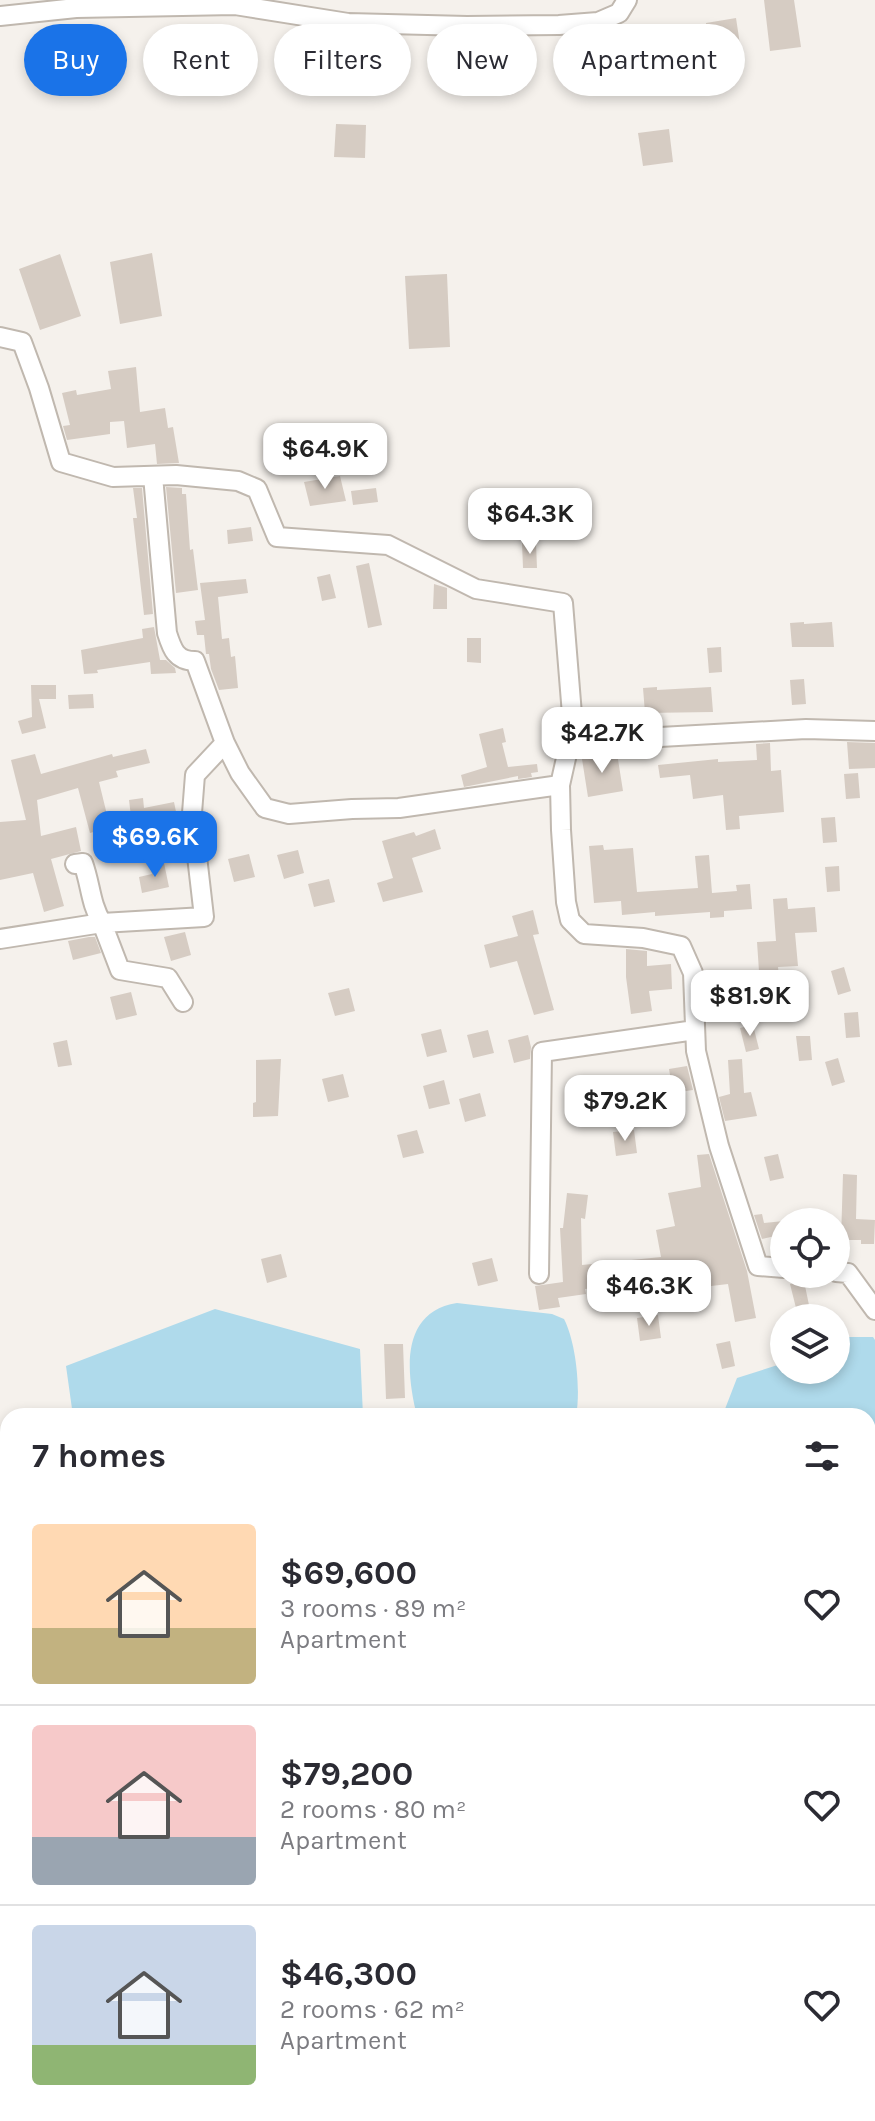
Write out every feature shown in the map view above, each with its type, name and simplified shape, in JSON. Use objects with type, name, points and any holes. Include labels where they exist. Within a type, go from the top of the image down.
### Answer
[{"type":"street","points":[[0,16],[76,8],[235,5],[348,23],[544,25],[598,22],[619,13],[627,0]]},
{"type":"street","points":[[0,337],[22,342],[61,462],[113,477],[176,475],[238,481],[257,489],[277,537],[388,545],[476,589],[563,603],[573,727],[560,785],[566,902],[570,920],[584,934],[643,938],[681,946],[693,973],[696,1051],[719,1146],[758,1266],[770,1267]]},
{"type":"street","points":[[153,476],[167,633],[173,653],[186,661],[195,661],[225,743],[240,773],[265,808],[289,814],[427,805],[560,785]]},
{"type":"street","points":[[573,727],[607,721],[635,732],[660,737],[806,729],[875,731]]},
{"type":"street","points":[[0,939],[102,923],[204,917],[192,813],[195,775],[225,743]]},
{"type":"street","points":[[75,864],[83,863],[92,908],[102,923],[120,970],[168,978],[183,1002]]},
{"type":"street","points":[[539,1274],[542,1052],[695,1030]]},
{"type":"street","points":[[850,1276],[875,1310]]},
{"type":"water","points":[[457,1303],[552,1314],[564,1319],[572,1340],[576,1366],[577,1408],[415,1408],[410,1363],[412,1346],[416,1331],[425,1318],[438,1309]]},
{"type":"water","points":[[215,1309],[360,1349],[363,1408],[72,1408],[66,1366]]},
{"type":"water","points":[[850,1337],[873,1337],[875,1340],[875,1408],[725,1408],[737,1378],[770,1367],[770,1384],[850,1384]]},
{"type":"building","points":[[764,0],[794,0],[801,47],[770,51]]},
{"type":"building","points":[[736,18],[737,24],[706,24]]},
{"type":"building","points":[[336,124],[366,125],[365,158],[334,157]]},
{"type":"building","points":[[669,129],[673,162],[643,166],[638,133]]},
{"type":"building","points":[[152,253],[162,316],[120,324],[110,262]]},
{"type":"building","points":[[60,254],[81,316],[40,330],[19,269]]},
{"type":"building","points":[[447,274],[450,347],[409,349],[405,276]]},
{"type":"building","points":[[136,367],[140,412],[165,408],[168,428],[173,427],[179,463],[157,464],[155,444],[127,448],[124,421],[110,422],[110,434],[67,440],[63,426],[70,425],[62,393],[76,390],[77,395],[111,389],[108,371]]},
{"type":"building","points":[[294,456],[295,470],[271,473],[269,459]]},
{"type":"building","points":[[340,476],[346,501],[310,506],[304,482]]},
{"type":"building","points":[[166,487],[182,488],[182,494],[186,494],[190,550],[193,549],[198,590],[176,593]]},
{"type":"building","points":[[133,488],[142,488],[153,614],[144,615],[133,518],[137,518]]},
{"type":"building","points":[[376,488],[378,502],[353,505],[351,491]]},
{"type":"building","points":[[251,527],[253,541],[228,544],[227,530]]},
{"type":"building","points":[[522,543],[536,543],[537,568],[523,568]]},
{"type":"building","points":[[369,563],[382,625],[368,628],[356,566]]},
{"type":"building","points":[[330,574],[336,598],[322,601],[317,577]]},
{"type":"building","points":[[246,579],[248,593],[218,597],[222,639],[229,638],[231,657],[235,656],[238,688],[219,690],[209,654],[206,654],[204,635],[197,635],[195,621],[205,620],[200,583]]},
{"type":"building","points":[[434,584],[447,588],[447,609],[433,609]]},
{"type":"building","points":[[832,622],[834,647],[792,647],[790,623]]},
{"type":"building","points":[[154,627],[160,660],[166,660],[176,673],[151,674],[150,662],[84,674],[81,650],[143,638],[142,629]]},
{"type":"building","points":[[467,638],[481,638],[481,663],[467,662]]},
{"type":"building","points":[[721,647],[722,672],[709,673],[707,648]]},
{"type":"building","points":[[804,679],[806,704],[792,705],[790,680]]},
{"type":"building","points":[[31,685],[56,685],[56,699],[39,699],[46,728],[22,734],[18,721],[32,717]]},
{"type":"building","points":[[657,687],[657,690],[711,687],[713,712],[645,713],[643,688]]},
{"type":"building","points":[[93,694],[94,708],[69,709],[68,695]]},
{"type":"building","points":[[503,728],[506,742],[502,743],[508,767],[537,764],[538,772],[531,773],[532,777],[518,779],[518,776],[464,787],[461,775],[487,767],[479,734]]},
{"type":"building","points":[[847,742],[875,743],[875,768],[849,769]]},
{"type":"building","points":[[770,743],[771,771],[781,770],[784,812],[739,816],[740,829],[726,830],[723,795],[693,799],[690,775],[660,778],[658,765],[718,759],[718,762],[757,760],[756,744]]},
{"type":"building","points":[[146,749],[150,763],[116,771],[118,777],[99,782],[110,827],[90,833],[78,788],[37,800],[41,836],[76,827],[81,851],[51,859],[64,906],[44,912],[33,873],[0,880],[0,822],[26,820],[11,760],[35,754],[41,774],[112,754],[113,757]]},
{"type":"building","points":[[617,753],[623,791],[588,797],[582,759]]},
{"type":"building","points":[[858,773],[860,798],[846,799],[844,774]]},
{"type":"building","points":[[143,798],[144,808],[174,802],[179,826],[166,829],[164,821],[132,825],[129,800]]},
{"type":"building","points":[[835,817],[837,842],[823,843],[821,818]]},
{"type":"building","points":[[435,829],[441,849],[412,858],[423,892],[383,902],[377,883],[393,878],[382,841],[414,832],[416,836]]},
{"type":"building","points":[[603,845],[604,850],[633,848],[637,892],[698,888],[695,856],[709,855],[712,893],[737,891],[736,885],[750,884],[752,909],[724,911],[724,917],[710,918],[710,912],[622,915],[621,901],[594,903],[589,846]]},
{"type":"building","points":[[298,850],[304,873],[284,879],[277,855]]},
{"type":"building","points":[[249,854],[255,877],[234,882],[228,859]]},
{"type":"building","points":[[164,863],[169,887],[142,893],[139,877],[152,874],[150,866]]},
{"type":"building","points":[[839,866],[840,891],[827,892],[825,867]]},
{"type":"building","points":[[329,879],[335,902],[314,907],[308,884]]},
{"type":"building","points":[[787,898],[788,909],[815,907],[817,932],[795,933],[798,966],[778,967],[782,1009],[746,1012],[744,988],[760,986],[757,942],[776,941],[773,899]]},
{"type":"building","points":[[533,910],[539,934],[533,935],[554,1010],[534,1015],[517,961],[490,968],[484,945],[518,936],[512,916]]},
{"type":"building","points":[[185,932],[191,955],[171,961],[164,937]]},
{"type":"building","points":[[95,937],[101,953],[73,960],[68,941]]},
{"type":"building","points":[[626,949],[647,951],[647,966],[671,964],[672,989],[649,991],[652,1011],[631,1014]]},
{"type":"building","points":[[844,967],[851,991],[838,995],[831,971]]},
{"type":"building","points":[[349,988],[355,1011],[335,1016],[328,993]]},
{"type":"building","points":[[131,992],[137,1015],[116,1020],[110,997]]},
{"type":"building","points":[[858,1012],[860,1037],[846,1038],[844,1013]]},
{"type":"building","points":[[753,1025],[759,1049],[746,1052],[740,1028]]},
{"type":"building","points":[[441,1029],[447,1052],[427,1057],[421,1034]]},
{"type":"building","points":[[488,1030],[494,1053],[473,1058],[467,1035]]},
{"type":"building","points":[[528,1035],[530,1059],[514,1063],[508,1040]]},
{"type":"building","points":[[796,1036],[810,1036],[812,1060],[799,1061]]},
{"type":"building","points":[[67,1040],[72,1065],[58,1067],[53,1043]]},
{"type":"building","points":[[838,1058],[845,1082],[832,1086],[825,1062]]},
{"type":"building","points":[[281,1059],[278,1116],[253,1117],[256,1060]]},
{"type":"building","points":[[742,1059],[744,1093],[751,1092],[757,1116],[725,1121],[719,1097],[730,1094],[728,1060]]},
{"type":"building","points":[[687,1066],[693,1090],[673,1093],[669,1069]]},
{"type":"building","points":[[343,1074],[349,1097],[328,1102],[322,1079]]},
{"type":"building","points":[[444,1080],[450,1104],[429,1109],[423,1086]]},
{"type":"building","points":[[480,1093],[486,1116],[465,1122],[459,1099]]},
{"type":"building","points":[[417,1130],[424,1153],[403,1158],[397,1135]]},
{"type":"building","points":[[634,1130],[637,1153],[616,1156],[613,1132]]},
{"type":"building","points":[[709,1154],[747,1271],[756,1318],[735,1322],[728,1284],[661,1292],[660,1281],[585,1289],[586,1294],[558,1298],[560,1307],[539,1310],[535,1286],[563,1282],[560,1228],[563,1228],[567,1193],[588,1195],[585,1219],[581,1218],[582,1265],[661,1257],[656,1230],[675,1226],[668,1193],[701,1187],[697,1155]]},
{"type":"building","points":[[778,1154],[784,1178],[770,1181],[764,1157]]},
{"type":"building","points":[[843,1174],[857,1175],[856,1219],[875,1220],[874,1244],[850,1240],[850,1208],[842,1208]]},
{"type":"building","points":[[762,1214],[764,1223],[770,1222],[770,1237],[762,1239],[754,1215]]},
{"type":"building","points":[[281,1254],[287,1277],[267,1283],[261,1259]]},
{"type":"building","points":[[492,1258],[498,1281],[478,1286],[472,1263]]},
{"type":"building","points":[[791,1288],[805,1288],[809,1304],[795,1304]]},
{"type":"building","points":[[658,1315],[661,1338],[640,1341],[637,1318]]},
{"type":"building","points":[[730,1341],[735,1366],[722,1369],[716,1344]]},
{"type":"building","points":[[384,1344],[403,1344],[405,1398],[386,1399]]}]
